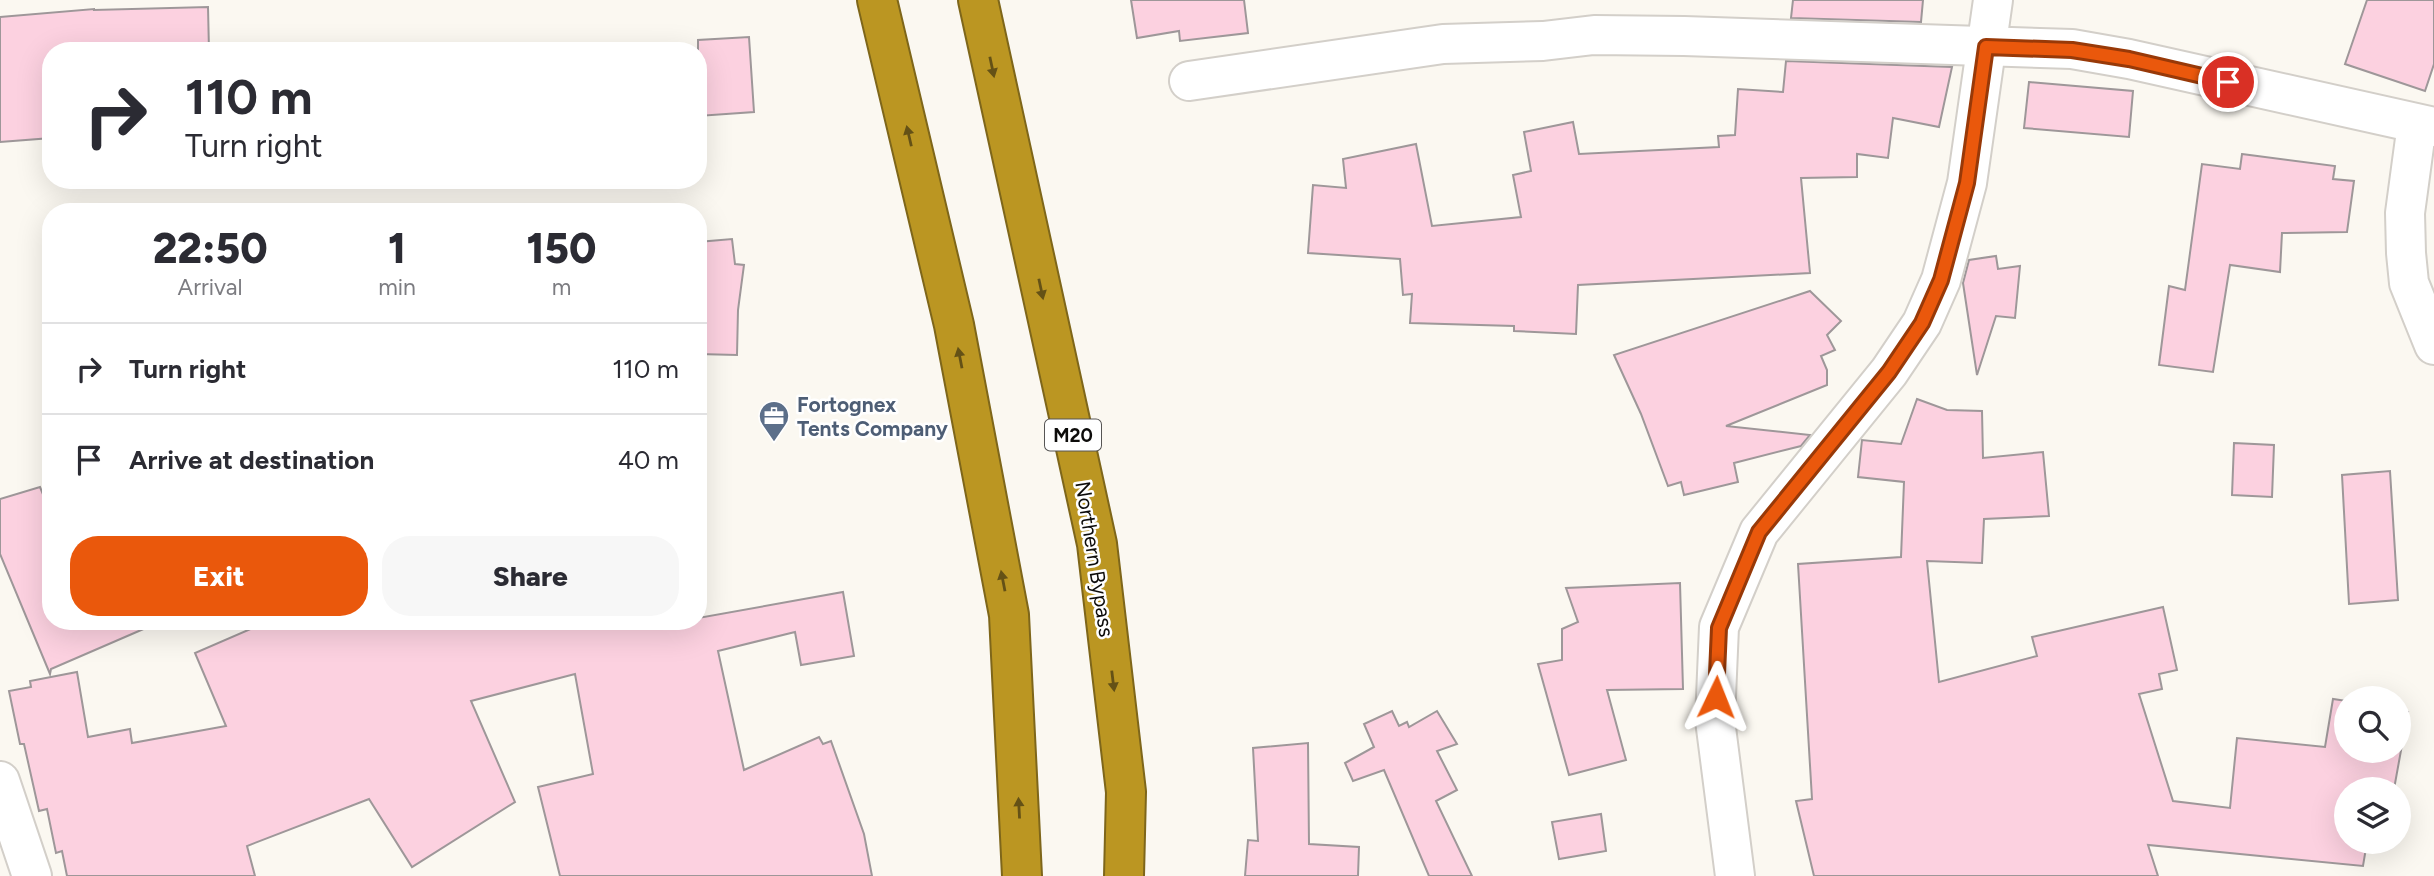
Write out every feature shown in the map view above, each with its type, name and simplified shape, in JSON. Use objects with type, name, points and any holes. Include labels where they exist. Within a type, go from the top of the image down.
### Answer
[{"type":"highway","points":[[877,0],[954,325],[1009,615],[1022,876]]},
{"type":"highway","name":"Northern Bypass","points":[[978,0],[1097,544],[1126,792],[1125,876]]},
{"type":"street","points":[[1735,876],[1715,720],[1719,628],[1759,532],[1889,372],[1922,323],[1941,280],[1967,183],[1993,0]]},
{"type":"street","points":[[1189,80],[1443,44],[1542,41],[1594,36],[1684,36],[2072,50],[2129,59],[2425,126],[2405,213],[2406,253],[2409,284],[2434,345]]},
{"type":"street","points":[[0,781],[32,876]]},
{"type":"building","points":[[1131,0],[1244,0],[1248,33],[1180,41],[1179,31],[1137,38]]},
{"type":"building","points":[[1793,0],[1923,0],[1921,22],[1791,18]]},
{"type":"building","points":[[2367,0],[2434,0],[2434,64],[2425,91],[2345,64]]},
{"type":"building","points":[[208,7],[209,42],[42,42],[42,139],[0,142],[0,17],[94,10]]},
{"type":"building","points":[[749,37],[754,112],[707,115],[707,42],[698,40]]},
{"type":"building","points":[[1786,61],[1952,67],[1939,127],[1893,118],[1888,158],[1857,154],[1857,177],[1801,178],[1810,273],[1578,285],[1576,334],[1514,331],[1514,326],[1410,323],[1412,294],[1403,295],[1400,259],[1308,253],[1313,185],[1346,188],[1343,159],[1416,144],[1432,226],[1521,217],[1513,175],[1531,171],[1524,132],[1573,122],[1579,154],[1719,147],[1718,136],[1735,135],[1738,89],[1783,92]]},
{"type":"building","points":[[2029,82],[2133,91],[2129,137],[2024,128]]},
{"type":"building","points":[[2242,154],[2335,166],[2333,179],[2354,181],[2347,232],[2282,233],[2280,272],[2230,265],[2213,372],[2159,365],[2169,286],[2185,290],[2202,164],[2240,169]]},
{"type":"building","points":[[732,239],[735,264],[744,265],[738,310],[737,355],[707,354],[707,241]]},
{"type":"building","points":[[1996,256],[1998,269],[2020,266],[2015,318],[1996,316],[1977,375],[1963,283],[1969,260]]},
{"type":"building","points":[[1810,291],[1841,321],[1827,335],[1835,350],[1821,356],[1827,370],[1827,385],[1726,426],[1810,435],[1801,446],[1734,463],[1738,482],[1684,495],[1681,482],[1668,486],[1641,414],[1614,355]]},
{"type":"building","points":[[1917,399],[1947,410],[1982,411],[1983,458],[2043,452],[2049,516],[1984,519],[1982,563],[1927,561],[1939,682],[2037,656],[2032,637],[2163,607],[2177,670],[2159,674],[2162,689],[2139,694],[2173,801],[2230,808],[2237,738],[2325,747],[2334,699],[2334,763],[2399,763],[2396,777],[2334,777],[2334,854],[2365,854],[2363,866],[2148,845],[2158,876],[1814,876],[1796,801],[1812,799],[1798,564],[1901,557],[1904,482],[1858,477],[1862,440],[1901,444]]},
{"type":"building","points":[[2234,443],[2274,445],[2272,497],[2232,495]]},
{"type":"building","points":[[2390,471],[2398,600],[2349,604],[2342,475]]},
{"type":"building","points":[[40,487],[42,492],[42,630],[141,630],[51,669],[50,674],[0,554],[0,499]]},
{"type":"building","points":[[1680,583],[1683,689],[1607,690],[1626,760],[1569,775],[1538,664],[1562,660],[1562,629],[1578,622],[1566,588]]},
{"type":"building","points":[[843,592],[854,656],[801,665],[795,632],[718,651],[744,770],[819,737],[823,744],[831,741],[864,834],[872,876],[560,876],[538,787],[593,774],[575,674],[471,701],[515,802],[412,867],[369,799],[247,846],[255,876],[67,876],[62,851],[56,853],[47,809],[39,811],[24,744],[20,744],[9,691],[31,687],[30,681],[77,672],[88,737],[130,729],[132,743],[226,726],[195,653],[248,630],[707,630],[707,616]]},
{"type":"building","points":[[1392,711],[1399,726],[1407,722],[1409,727],[1437,711],[1457,744],[1437,751],[1457,790],[1436,801],[1472,876],[1429,876],[1384,770],[1353,781],[1345,763],[1374,747],[1364,724]]},
{"type":"building","points":[[1308,743],[1309,844],[1359,847],[1358,876],[1245,876],[1248,840],[1258,841],[1253,748]]},
{"type":"building","points":[[1601,814],[1606,851],[1559,859],[1552,822]]},
{"type":"place","name":"Fortognex Tents Company","points":[[774,443]]},
{"type":"route","points":[[1716,697],[1719,628],[1759,532],[1889,372],[1922,323],[1941,280],[1967,183],[1986,47],[2072,50],[2129,59],[2228,82]]}]
